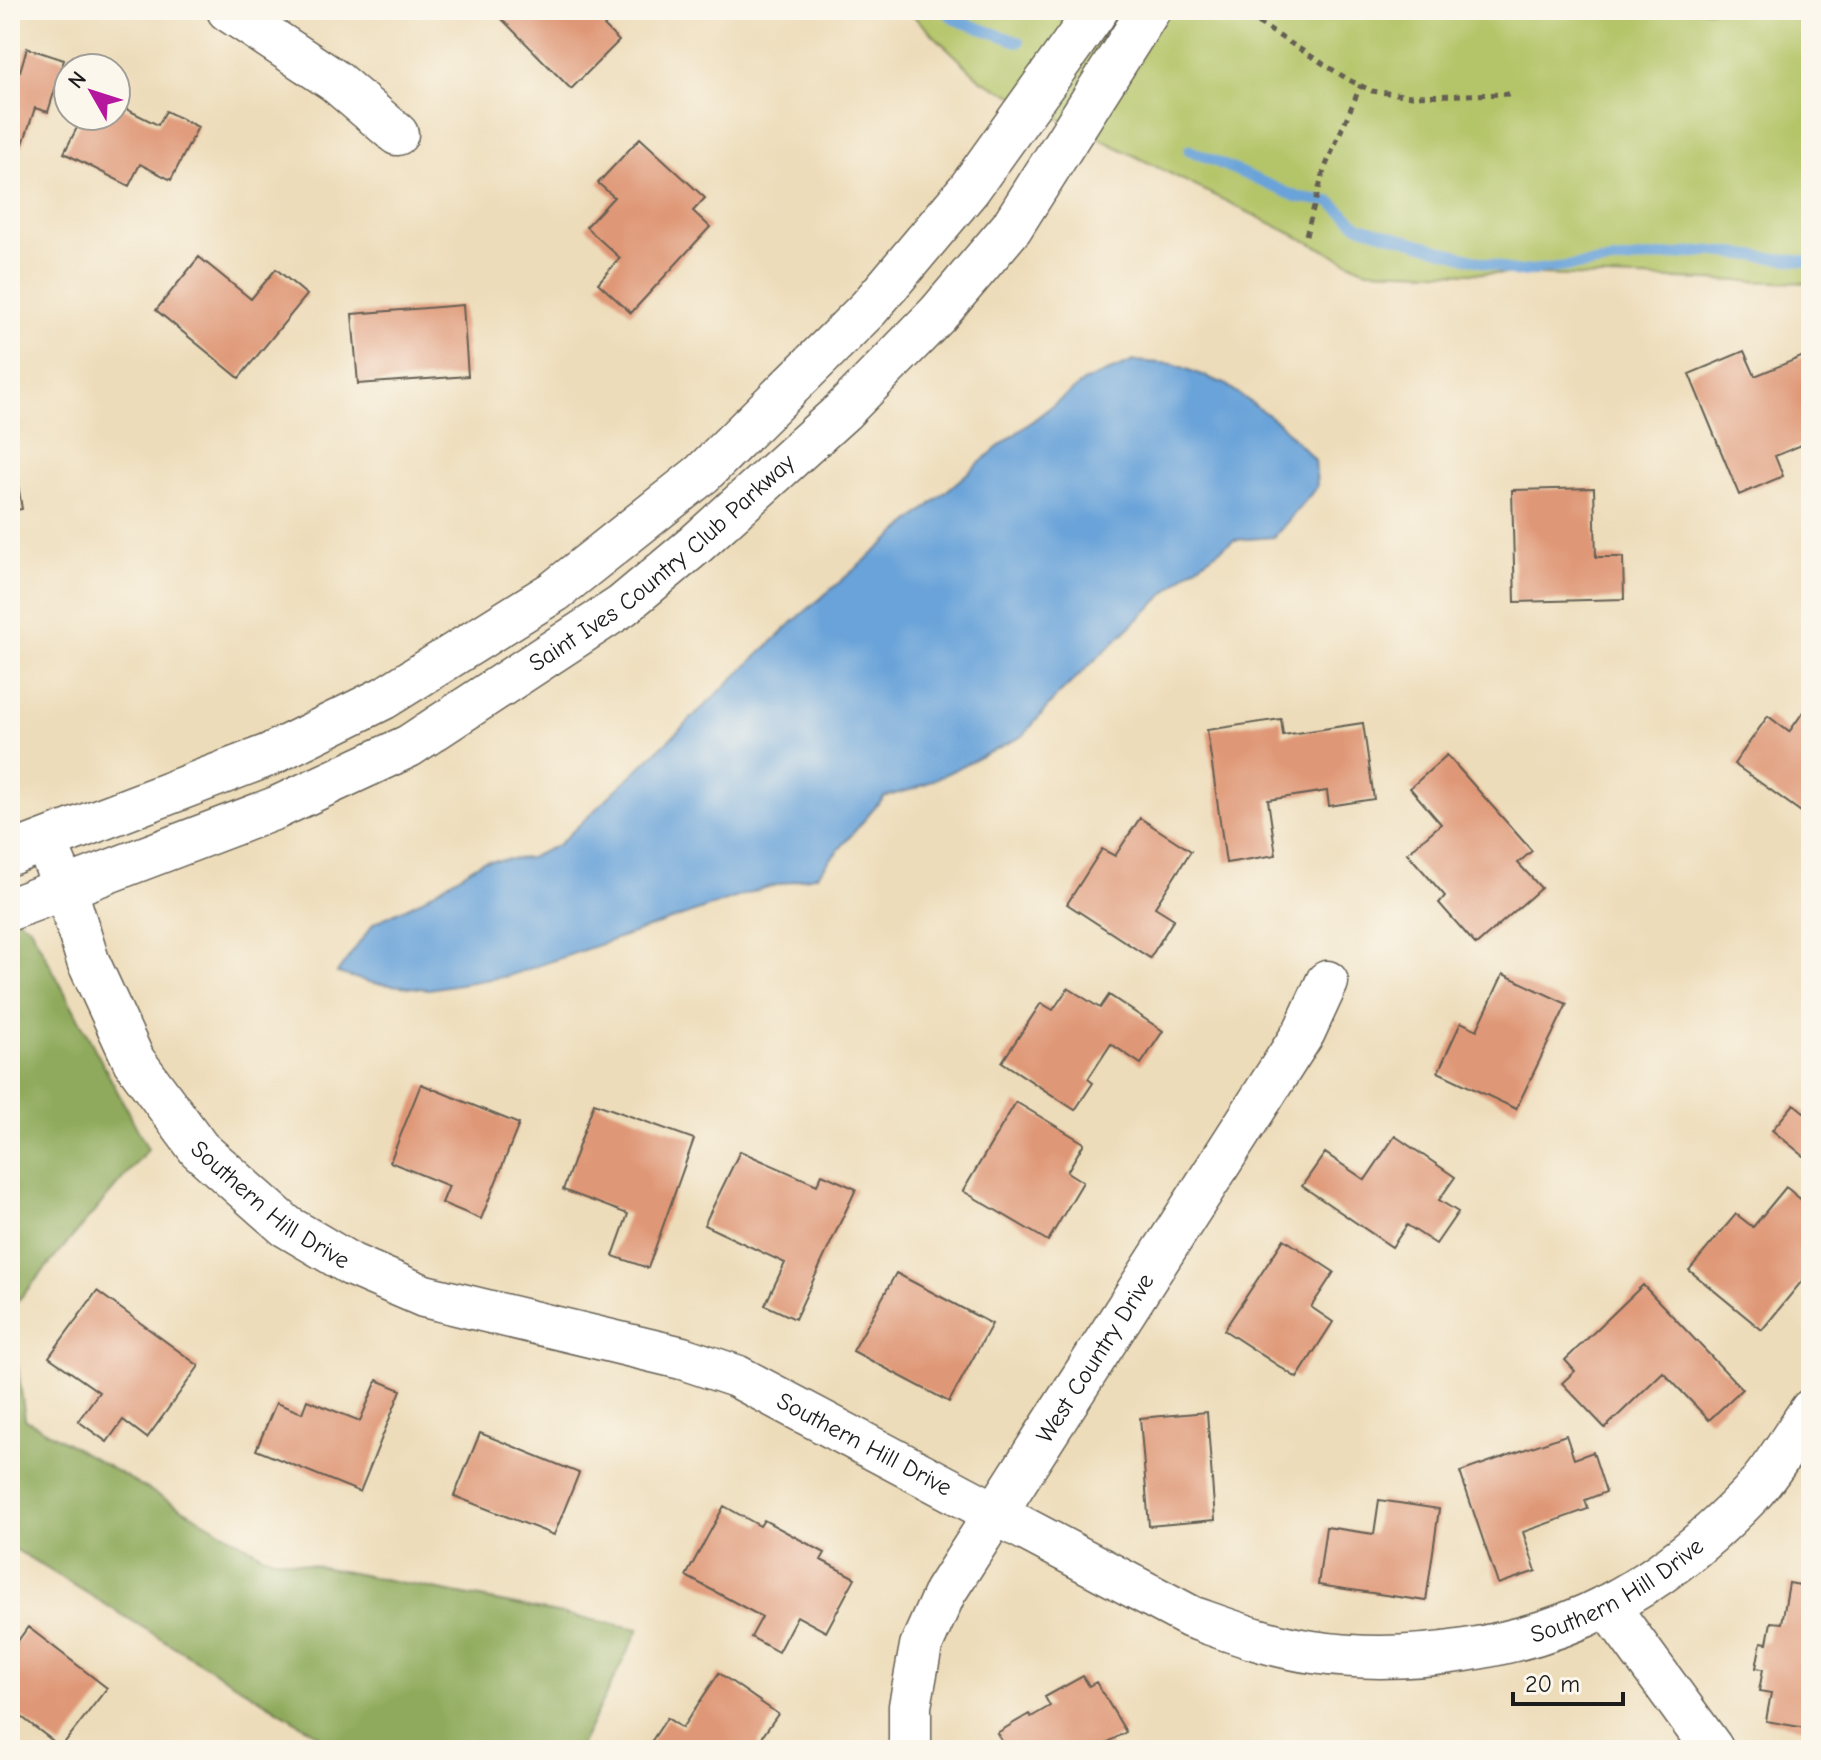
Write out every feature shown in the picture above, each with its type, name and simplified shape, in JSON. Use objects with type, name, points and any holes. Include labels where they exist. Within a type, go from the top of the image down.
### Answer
[{"type":"street","points":[[228,10],[335,81],[397,134]]},
{"type":"street","name":"Saint Ives Country Club Parkway","points":[[28,847],[269,755],[384,698],[555,591],[702,474],[869,308],[969,189],[1097,10]]},
{"type":"street","name":"Saint Ives Country Club Parkway","points":[[10,909],[276,808],[409,746],[622,606],[695,545],[843,411],[938,314],[1011,228],[1149,10]]},
{"type":"street","name":"Southern Hill Drive","points":[[28,847],[66,890],[88,961],[134,1061],[199,1149],[286,1226],[352,1265],[424,1296],[682,1358],[736,1376],[1191,1617],[1255,1640],[1313,1653],[1390,1658],[1467,1651],[1534,1635],[1608,1606],[1684,1556],[1752,1492],[1811,1410]]},
{"type":"street","name":"West Country Drive","points":[[910,1750],[910,1706],[921,1646],[945,1592],[1304,1032],[1327,982]]},
{"type":"street","points":[[1608,1606],[1713,1750]]},
{"type":"path","points":[[1238,10],[1372,91],[1412,96],[1511,94]]},
{"type":"path","points":[[1306,235],[1323,176],[1361,85]]},
{"type":"green space","points":[[907,10],[1811,10],[1811,283],[1365,270],[981,80]]},
{"type":"green space","points":[[10,914],[30,927],[148,1149],[10,1310]]},
{"type":"green space","points":[[10,1313],[25,1419],[265,1556],[639,1629],[578,1750],[369,1750],[330,1742],[10,1546]]},
{"type":"water","points":[[1134,361],[1174,364],[1225,384],[1279,423],[1315,460],[1317,487],[1274,537],[1234,540],[1187,573],[1056,697],[1023,736],[917,788],[884,797],[817,875],[761,889],[508,976],[429,989],[372,983],[337,973],[374,923],[416,903],[483,861],[529,858],[558,845],[794,621],[997,448],[1085,381]]},
{"type":"building","points":[[493,10],[620,10],[604,26],[619,41],[571,89]]},
{"type":"building","points":[[27,48],[52,56],[52,99],[48,112],[35,108],[21,150],[10,146],[10,68],[20,71]]},
{"type":"building","points":[[166,111],[198,127],[171,180],[140,164],[129,186],[64,153],[75,132],[132,132],[132,112],[158,125]]},
{"type":"building","points":[[640,138],[705,198],[693,211],[710,227],[631,313],[598,283],[620,258],[586,227],[614,197],[598,183]]},
{"type":"building","points":[[199,257],[251,299],[276,269],[307,295],[239,378],[156,310]]},
{"type":"building","points":[[463,305],[468,376],[358,384],[352,314]]},
{"type":"building","points":[[1744,351],[1755,376],[1811,353],[1811,441],[1775,456],[1783,476],[1739,495],[1689,374]]},
{"type":"building","points":[[10,436],[22,509],[10,511]]},
{"type":"building","points":[[1594,488],[1596,557],[1623,557],[1624,599],[1515,602],[1512,490]]},
{"type":"building","points":[[1811,701],[1811,819],[1734,764],[1768,716],[1789,732]]},
{"type":"building","points":[[1281,719],[1283,735],[1363,723],[1374,799],[1329,806],[1327,791],[1268,800],[1276,855],[1226,863],[1207,730]]},
{"type":"building","points":[[1447,755],[1532,851],[1518,863],[1541,888],[1476,945],[1439,903],[1445,896],[1407,853],[1441,824],[1410,788]]},
{"type":"building","points":[[1140,818],[1191,851],[1155,907],[1174,919],[1150,958],[1067,904],[1102,849],[1115,856]]},
{"type":"building","points":[[1503,974],[1567,1004],[1516,1109],[1438,1072],[1461,1022],[1477,1030]]},
{"type":"building","points":[[1068,988],[1100,1008],[1109,995],[1163,1031],[1141,1064],[1111,1044],[1088,1079],[1093,1083],[1075,1110],[1002,1062],[1041,1003],[1053,1010]]},
{"type":"building","points":[[421,1084],[519,1124],[481,1219],[442,1203],[449,1186],[390,1162]]},
{"type":"building","points":[[1016,1102],[1084,1143],[1067,1172],[1083,1182],[1048,1241],[963,1191]]},
{"type":"building","points":[[594,1103],[694,1139],[648,1268],[613,1256],[628,1214],[563,1190]]},
{"type":"building","points":[[1794,1104],[1811,1118],[1811,1162],[1772,1130]]},
{"type":"building","points":[[1395,1136],[1455,1177],[1439,1200],[1458,1212],[1436,1244],[1407,1225],[1392,1247],[1302,1186],[1325,1153],[1365,1180]]},
{"type":"building","points":[[740,1151],[817,1185],[822,1174],[856,1189],[795,1319],[765,1305],[785,1263],[704,1225]]},
{"type":"building","points":[[1786,1187],[1811,1208],[1811,1270],[1762,1330],[1689,1270],[1736,1214],[1753,1227]]},
{"type":"building","points":[[1284,1239],[1334,1272],[1311,1307],[1333,1322],[1297,1378],[1224,1330]]},
{"type":"building","points":[[896,1273],[992,1324],[949,1402],[853,1351]]},
{"type":"building","points":[[1643,1285],[1742,1389],[1709,1420],[1663,1372],[1605,1428],[1562,1383],[1575,1371],[1565,1360]]},
{"type":"building","points":[[97,1291],[199,1366],[147,1438],[123,1420],[107,1442],[78,1421],[99,1392],[49,1357]]},
{"type":"building","points":[[377,1380],[401,1390],[360,1492],[256,1450],[276,1403],[302,1413],[307,1400],[360,1421]]},
{"type":"building","points":[[1207,1412],[1215,1520],[1149,1526],[1140,1418]]},
{"type":"building","points":[[480,1433],[579,1473],[554,1535],[454,1496]]},
{"type":"building","points":[[1566,1435],[1574,1459],[1593,1452],[1606,1492],[1585,1500],[1588,1509],[1523,1532],[1536,1571],[1498,1584],[1460,1472]]},
{"type":"building","points":[[1379,1500],[1439,1509],[1426,1601],[1318,1585],[1326,1527],[1374,1534]]},
{"type":"building","points":[[724,1506],[760,1526],[764,1520],[825,1553],[821,1560],[855,1578],[826,1632],[797,1616],[778,1652],[751,1637],[762,1617],[686,1576]]},
{"type":"building","points":[[1789,1583],[1811,1587],[1811,1729],[1766,1721],[1771,1693],[1759,1691],[1763,1669],[1756,1668],[1761,1642],[1767,1643],[1771,1622],[1782,1623]]},
{"type":"building","points":[[28,1627],[107,1688],[61,1747],[10,1708],[10,1641],[15,1645]]},
{"type":"building","points":[[719,1673],[778,1714],[753,1750],[657,1750],[649,1745],[667,1718],[682,1728]]},
{"type":"building","points":[[1083,1676],[1089,1686],[1096,1682],[1126,1732],[1108,1742],[1113,1750],[1007,1750],[997,1733],[1029,1714],[1031,1717],[1050,1706],[1045,1697]]},
{"type":"waterway","points":[[944,10],[956,20],[1019,42]]},
{"type":"waterway","points":[[1189,150],[1297,197],[1331,202],[1359,226],[1516,272],[1710,251],[1811,262]]}]
